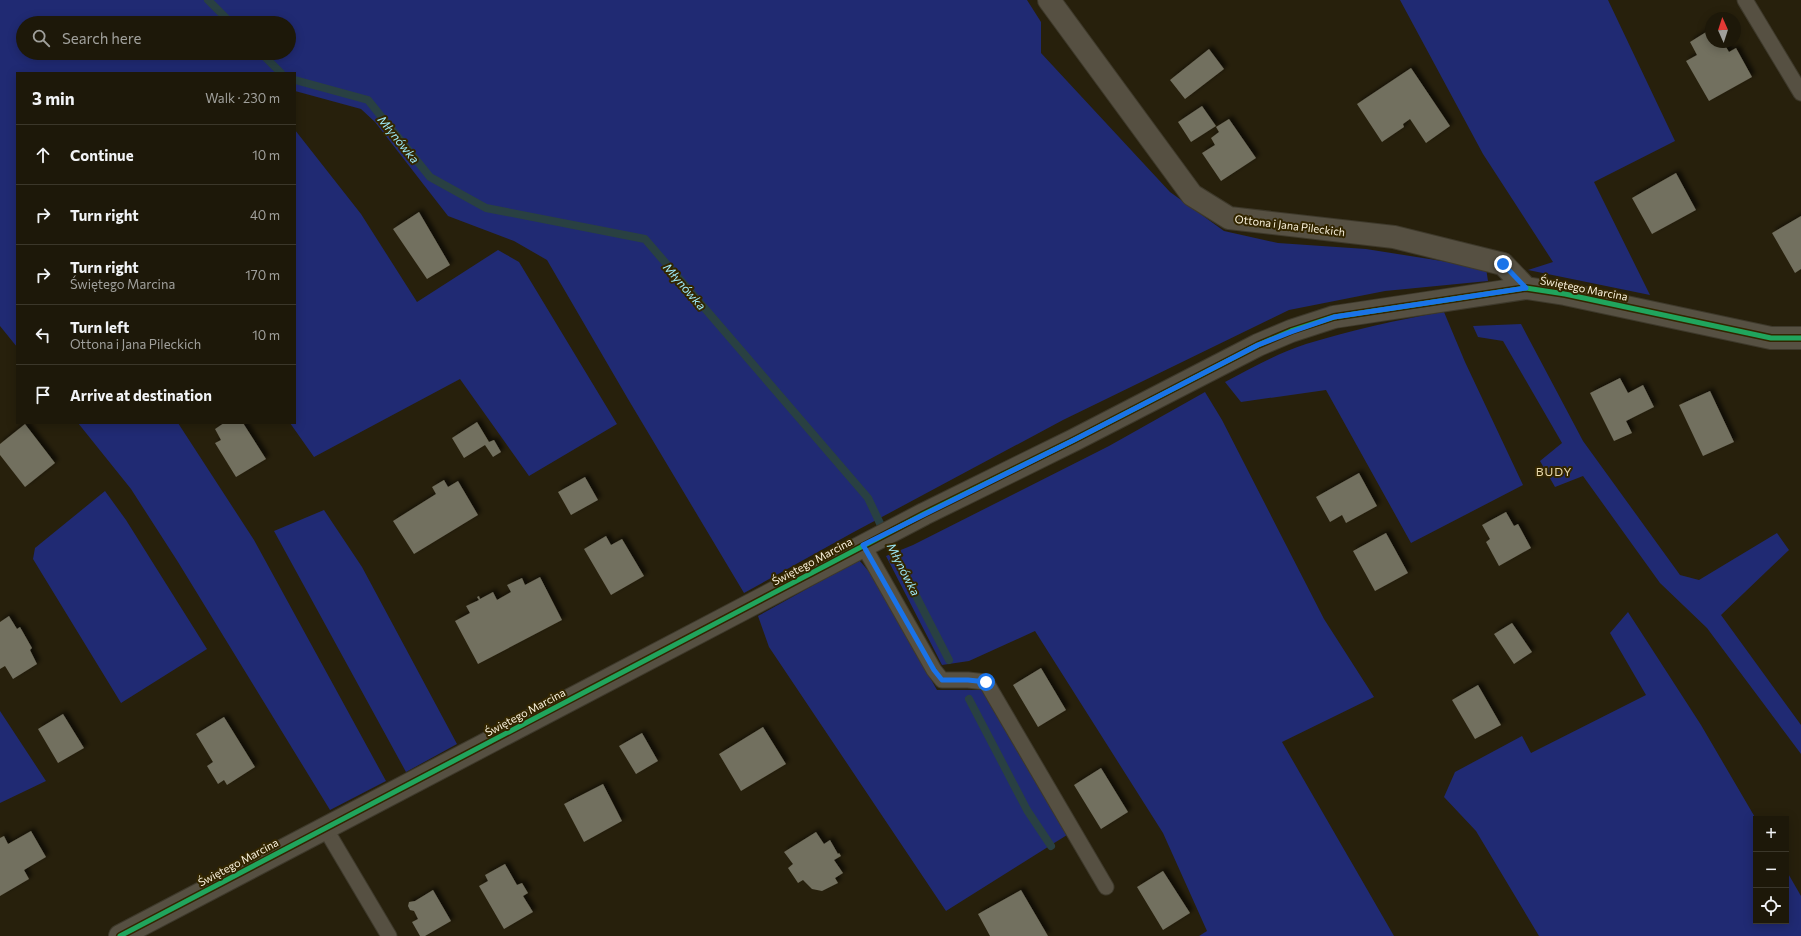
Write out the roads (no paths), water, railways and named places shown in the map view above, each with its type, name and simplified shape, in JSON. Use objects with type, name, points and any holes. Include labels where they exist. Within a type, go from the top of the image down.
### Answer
[{"type":"street","name":"Ottona i Jana Pileckich","points":[[1049,0],[1192,194],[1229,218],[1402,239],[1503,264],[1526,288]]},
{"type":"street","name":"Świętego Marcina","points":[[120,936],[902,525],[1074,440],[1258,345],[1291,332],[1334,317],[1526,288],[1565,294],[1771,338],[1801,338]]},
{"type":"lane","points":[[1745,0],[1801,93]]},
{"type":"lane","points":[[866,544],[934,670],[942,680],[986,682],[1106,887]]},
{"type":"lane","points":[[325,828],[389,936]]},
{"type":"waterway","name":"Młynówka","points":[[208,0],[224,16]]},
{"type":"waterway","name":"Młynówka","points":[[268,60],[280,72]]},
{"type":"waterway","name":"Młynówka","points":[[296,80],[368,100],[430,177],[486,208],[645,239],[868,498],[895,555],[949,660]]},
{"type":"waterway","name":"Młynówka","points":[[969,699],[1027,810],[1051,846]]},
{"type":"district","name":"BUDY","points":[[1554,471]]}]
